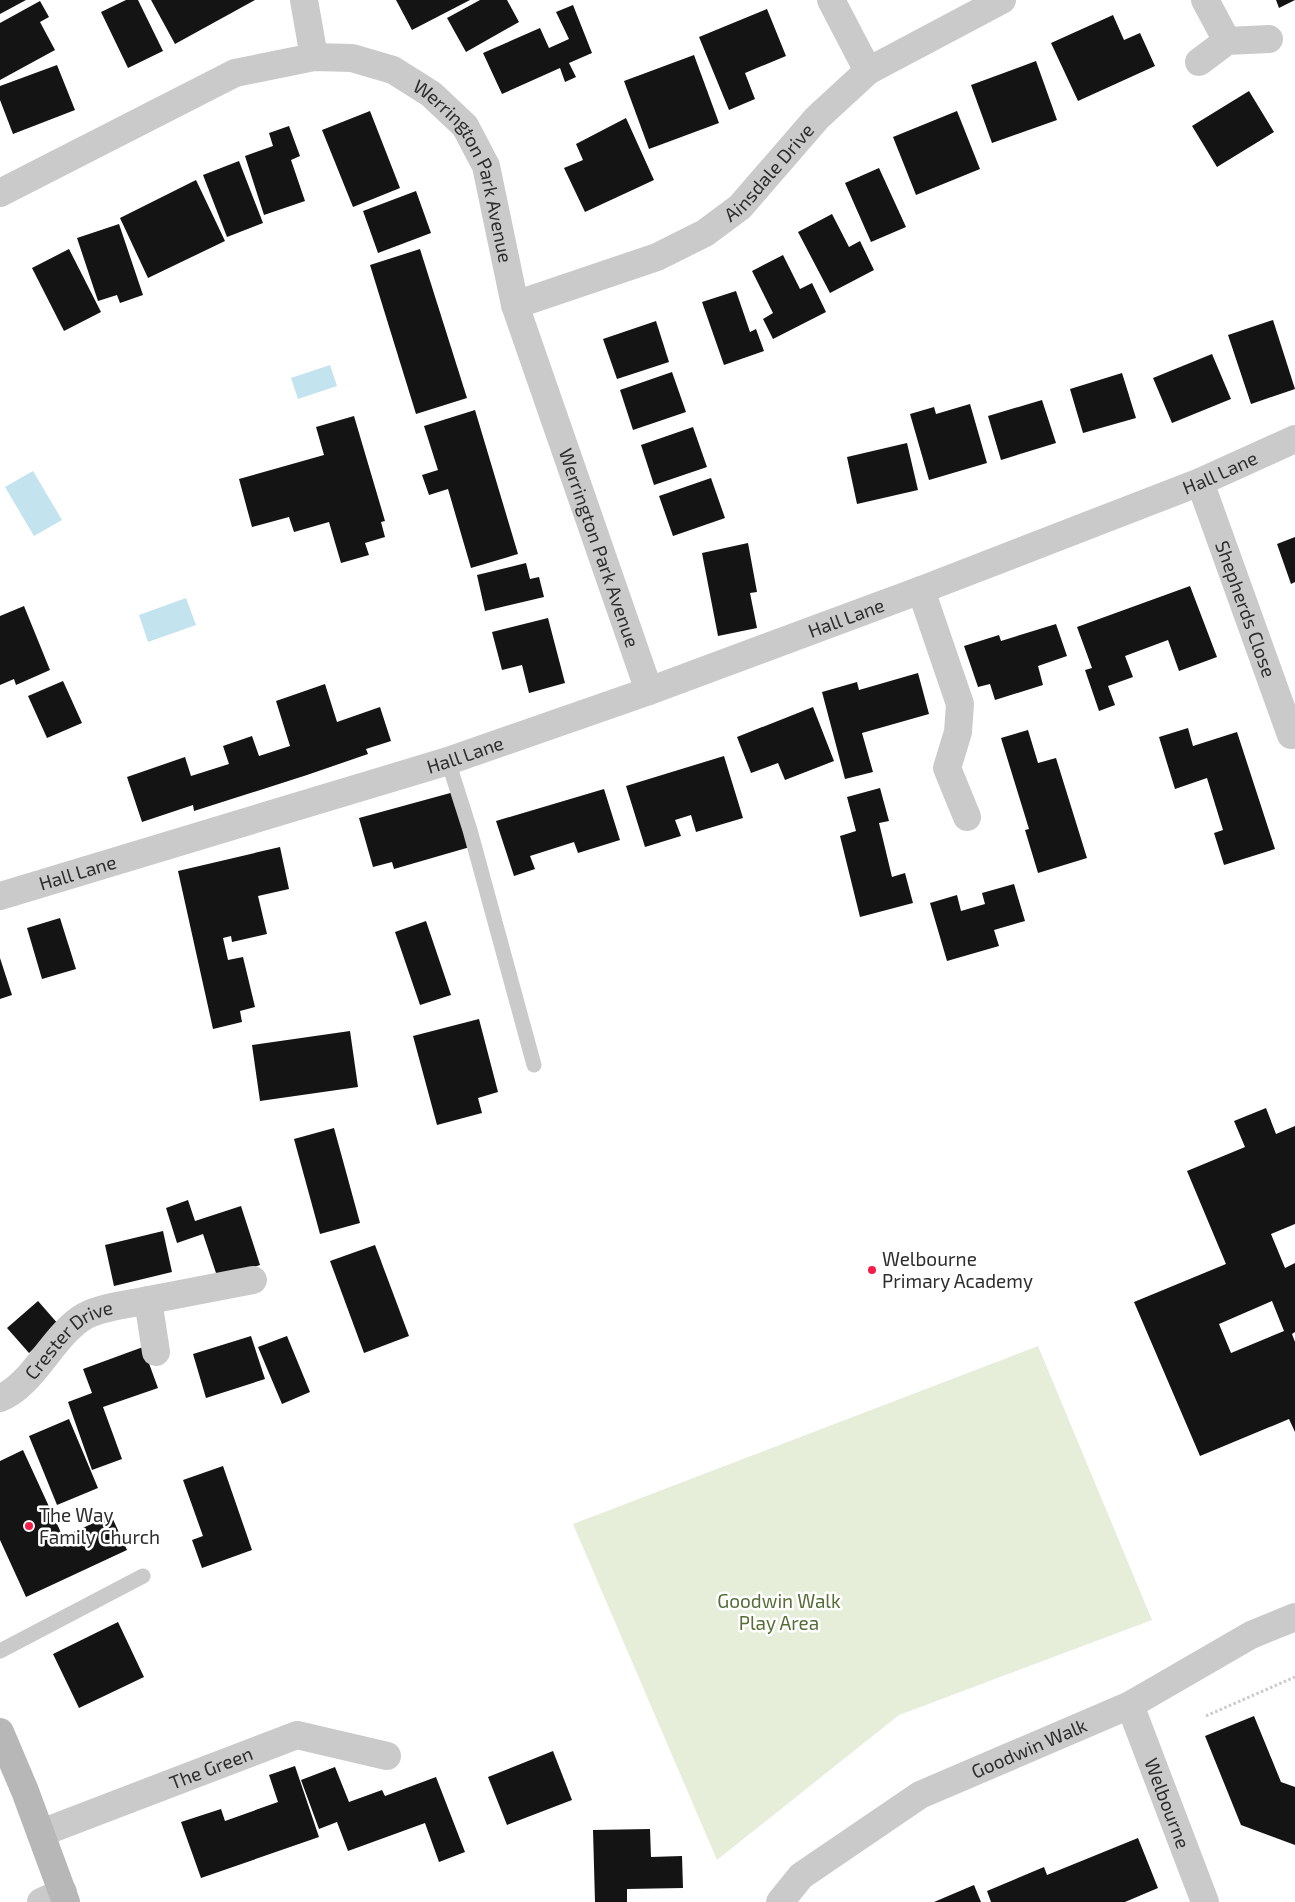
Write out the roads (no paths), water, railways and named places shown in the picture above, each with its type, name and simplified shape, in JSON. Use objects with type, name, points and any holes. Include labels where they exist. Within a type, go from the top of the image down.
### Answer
[{"type":"street","points":[[304,0],[314,57]]},
{"type":"street","points":[[831,0],[868,72]]},
{"type":"street","name":"Ainsdale Drive","points":[[514,305],[657,257],[706,233],[740,207],[817,118],[868,72],[1002,0]]},
{"type":"street","points":[[1206,0],[1227,41]]},
{"type":"street","points":[[1199,62],[1227,41],[1269,38]]},
{"type":"street","name":"Werrington Park Avenue","points":[[0,193],[235,73],[314,57],[352,58],[393,70],[432,94],[465,126],[486,166],[514,305],[649,691]]},
{"type":"street","name":"Hall Lane","points":[[0,896],[448,761],[649,691],[922,590],[1200,482],[1295,439]]},
{"type":"street","name":"Shepherds Close","points":[[1200,482],[1291,735]]},
{"type":"street","points":[[922,590],[960,704],[958,732],[947,768],[967,817]]},
{"type":"street","name":"Crester Drive","points":[[0,1398],[9,1395],[60,1338],[84,1316],[110,1308],[253,1280]]},
{"type":"street","name":"Crester Drive","points":[[148,1300],[156,1352]]},
{"type":"street","name":"Goodwin Walk","points":[[780,1902],[802,1876],[920,1795],[1130,1705],[1251,1635],[1295,1617]]},
{"type":"street","name":"Welbourne","points":[[1130,1705],[1205,1902]]},
{"type":"street","points":[[0,1732],[41,1833],[57,1899]]},
{"type":"street","name":"The Green","points":[[41,1833],[297,1735],[387,1756]]},
{"type":"lane","points":[[448,761],[470,830],[534,1064]]},
{"type":"lane","points":[[0,1651],[143,1576]]},
{"type":"water","points":[[330,365],[337,386],[298,399],[291,378]]},
{"type":"water","points":[[33,471],[62,520],[34,536],[5,487]]},
{"type":"water","points":[[186,598],[196,625],[148,642],[139,615]]},
{"type":"place","name":"Welbourne Primary Academy","points":[[872,1270]]},
{"type":"place","name":"The Way Family Church","points":[[29,1526]]},
{"type":"park label","name":"Goodwin Walk Play Area","points":[[779,1612]]}]
